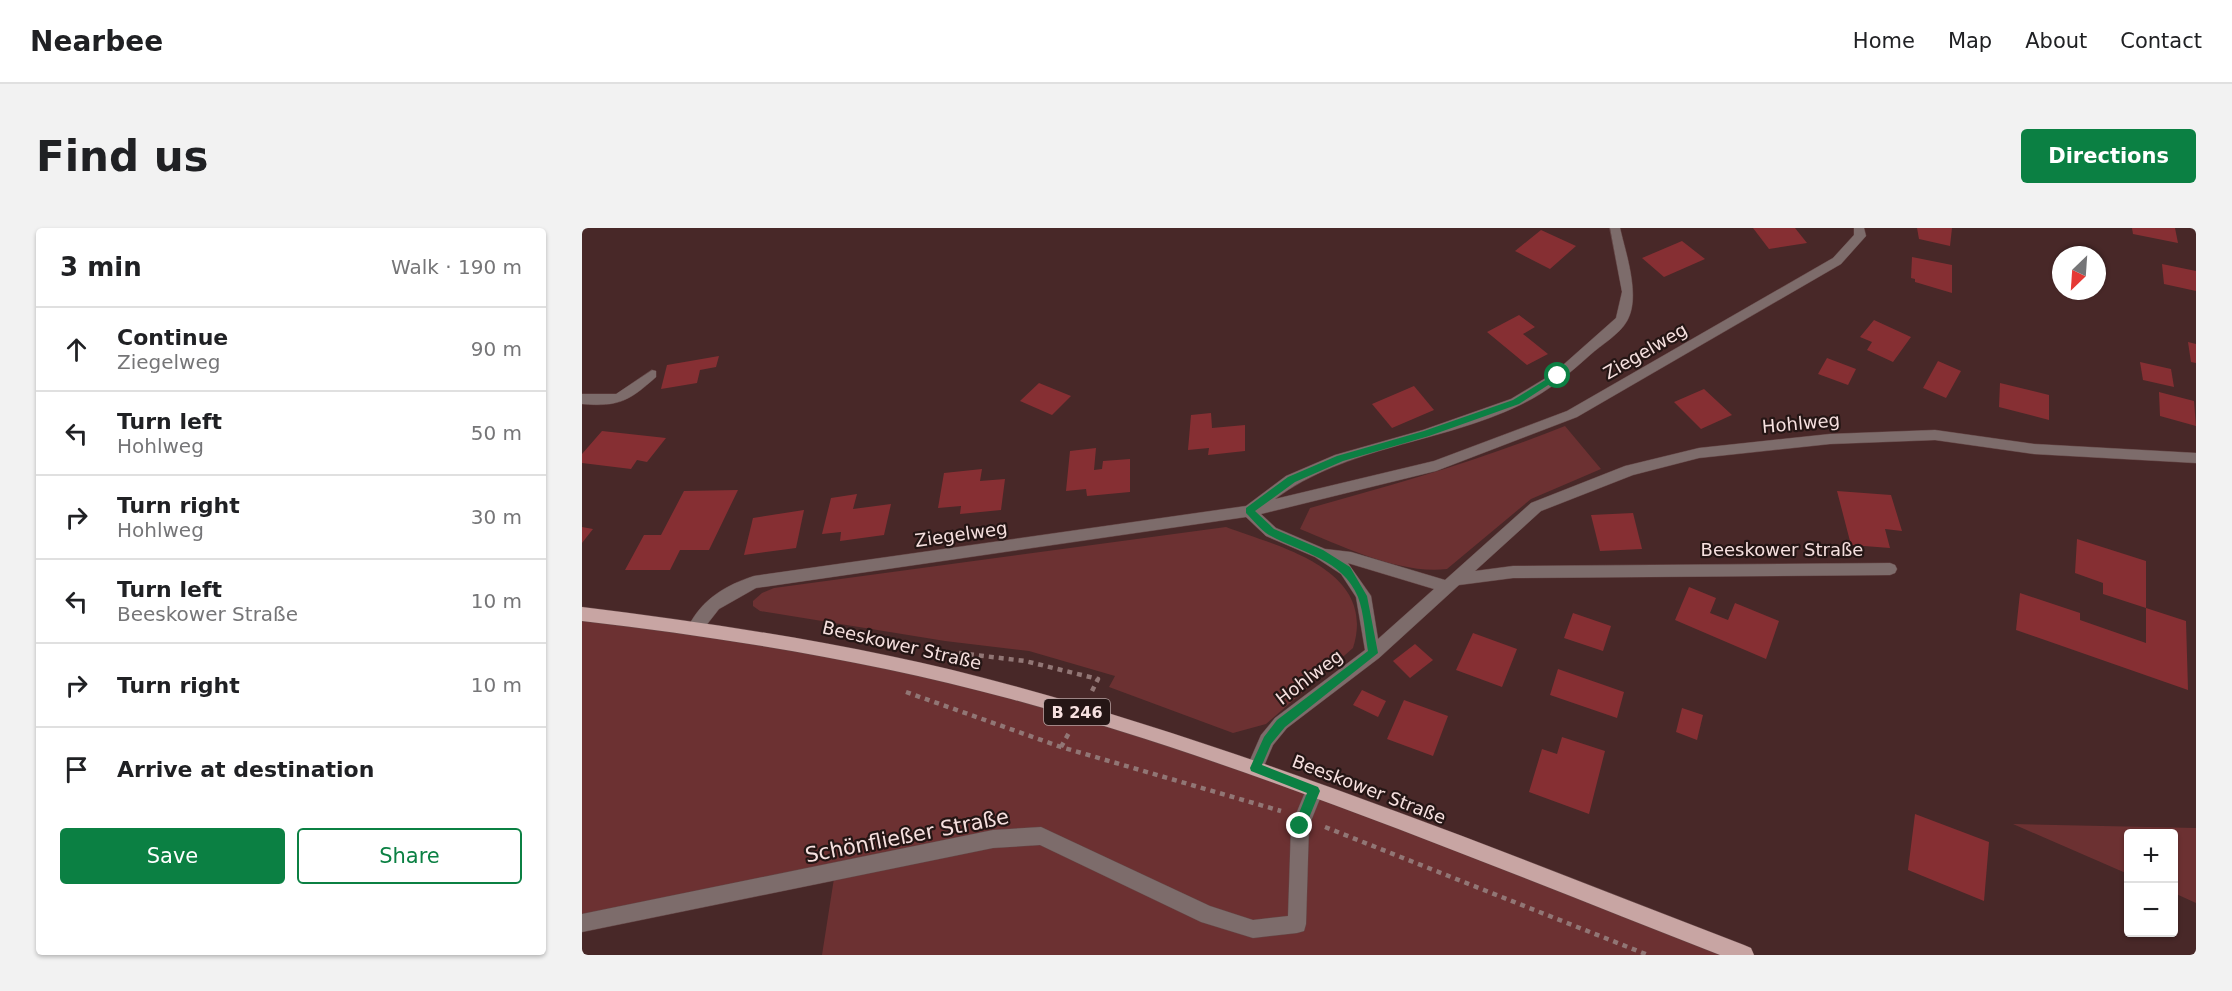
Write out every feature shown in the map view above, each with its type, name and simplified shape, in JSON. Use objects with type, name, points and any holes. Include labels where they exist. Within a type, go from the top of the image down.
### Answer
[{"type":"main road","name":"Beeskower Straße","points":[[582,614],[696,627],[910,666],[1013,693],[1255,768],[1744,955]]},
{"type":"street","name":"Ziegelweg","points":[[1249,511],[1291,480],[1340,459],[1426,434],[1516,402],[1558,376],[1622,320],[1628,292],[1615,228]]},
{"type":"street","name":"Ziegelweg","points":[[696,627],[707,608],[727,593],[754,582],[1249,511],[1436,466],[1572,414],[1837,261],[1860,236],[1859,228]]},
{"type":"street","points":[[582,399],[613,402],[627,395],[652,374]]},
{"type":"street","name":"Hohlweg","points":[[1255,768],[1267,741],[1281,723],[1373,653],[1454,583],[1536,507],[1630,470],[1699,453],[1830,439],[1935,435],[2034,449],[2196,458]]},
{"type":"street","points":[[1249,511],[1271,532],[1320,553],[1346,570],[1362,596],[1373,653]]},
{"type":"street","points":[[1320,553],[1351,558],[1454,583]]},
{"type":"street","name":"Beeskower Straße","points":[[1454,583],[1513,572],[1890,569]]},
{"type":"street","points":[[1302,818],[1314,791]]},
{"type":"street","name":"Schönfließer Straße","points":[[582,923],[993,839],[1041,836],[1208,915],[1253,929],[1297,924],[1302,818]]},
{"type":"path","points":[[899,690],[982,716],[1061,747],[1221,791],[1302,818],[1648,955]]},
{"type":"shaded area","points":[[1565,426],[1601,469],[1531,499],[1447,569],[1411,568],[1372,558],[1300,529],[1310,508],[1470,461]]},
{"type":"shaded area","points":[[1226,527],[1272,543],[1319,565],[1338,580],[1351,599],[1357,621],[1353,648],[1266,724],[1233,733],[1109,687],[1115,676],[1029,651],[945,641],[760,611],[753,606],[753,601],[762,593],[774,588]]},
{"type":"shaded area","points":[[582,614],[910,667],[1255,768],[1744,955],[822,955],[835,872],[582,923]]},
{"type":"shaded area","points":[[2013,824],[2196,828],[2196,903],[2178,895],[2178,829],[2124,829],[2124,872]]},
{"type":"building","points":[[1753,228],[1795,228],[1807,243],[1769,249]]},
{"type":"building","points":[[1917,228],[1952,228],[1950,246],[1919,239]]},
{"type":"building","points":[[2132,228],[2175,228],[2178,243],[2133,234]]},
{"type":"building","points":[[1541,230],[1576,246],[1550,269],[1515,251]]},
{"type":"building","points":[[1682,241],[1705,259],[1664,277],[1642,258]]},
{"type":"building","points":[[1912,257],[1952,265],[1952,293],[1915,282],[1915,279],[1911,278]]},
{"type":"building","points":[[2162,264],[2196,271],[2196,291],[2164,284]]},
{"type":"building","points":[[1519,315],[1535,327],[1523,334],[1548,354],[1527,365],[1487,332]]},
{"type":"building","points":[[1874,320],[1911,337],[1893,362],[1867,350],[1872,342],[1860,337]]},
{"type":"building","points":[[2188,342],[2196,344],[2196,363],[2191,362]]},
{"type":"building","points":[[719,356],[716,367],[700,370],[697,383],[661,389],[667,365]]},
{"type":"building","points":[[1827,358],[1856,369],[1848,385],[1818,374]]},
{"type":"building","points":[[1938,361],[1961,371],[1946,398],[1923,388]]},
{"type":"building","points":[[2140,362],[2171,369],[2174,387],[2143,380]]},
{"type":"building","points":[[1039,383],[1071,396],[1052,415],[1020,401]]},
{"type":"building","points":[[2000,383],[2049,395],[2049,420],[1999,407]]},
{"type":"building","points":[[1414,386],[1434,410],[1392,428],[1372,404]]},
{"type":"building","points":[[1704,389],[1732,415],[1701,429],[1674,402]]},
{"type":"building","points":[[2159,392],[2194,401],[2196,426],[2160,416]]},
{"type":"building","points":[[1211,413],[1212,428],[1245,425],[1245,451],[1208,455],[1209,448],[1188,450],[1191,415]]},
{"type":"building","points":[[602,431],[666,438],[647,462],[637,460],[631,469],[582,463],[582,454]]},
{"type":"building","points":[[1096,448],[1094,470],[1102,469],[1103,461],[1130,459],[1130,492],[1087,496],[1086,489],[1066,491],[1070,451]]},
{"type":"building","points":[[982,469],[980,481],[1005,479],[1001,510],[960,514],[961,506],[938,508],[944,473]]},
{"type":"building","points":[[738,490],[709,550],[680,550],[670,570],[625,570],[644,535],[661,535],[684,491]]},
{"type":"building","points":[[1837,491],[1891,495],[1902,531],[1885,529],[1890,548],[1851,545]]},
{"type":"building","points":[[857,494],[853,509],[891,504],[884,535],[840,541],[841,532],[822,534],[831,498]]},
{"type":"building","points":[[804,510],[796,548],[744,555],[753,518]]},
{"type":"building","points":[[1633,513],[1642,549],[1600,551],[1591,515]]},
{"type":"building","points":[[582,527],[593,529],[582,543]]},
{"type":"building","points":[[2077,539],[2146,561],[2146,608],[2103,594],[2103,583],[2075,573]]},
{"type":"building","points":[[1689,587],[1716,598],[1710,613],[1728,620],[1735,603],[1779,621],[1766,659],[1675,620]]},
{"type":"building","points":[[2020,593],[2080,613],[2080,620],[2146,643],[2146,608],[2186,621],[2188,690],[2016,630]]},
{"type":"building","points":[[1573,613],[1611,626],[1603,651],[1564,638]]},
{"type":"building","points":[[1473,633],[1517,649],[1502,687],[1456,670]]},
{"type":"building","points":[[1415,644],[1433,660],[1410,678],[1393,661]]},
{"type":"building","points":[[1558,669],[1624,692],[1617,718],[1550,695]]},
{"type":"building","points":[[1362,690],[1386,701],[1378,717],[1353,705]]},
{"type":"building","points":[[1404,700],[1448,716],[1433,756],[1387,739]]},
{"type":"building","points":[[1682,708],[1703,715],[1697,740],[1676,732]]},
{"type":"building","points":[[1562,737],[1605,751],[1589,814],[1529,792],[1542,749],[1557,754]]},
{"type":"building","points":[[1915,814],[1989,842],[1984,901],[1908,870]]},
{"type":"route","points":[[1300,826],[1314,791],[1255,768],[1267,741],[1281,723],[1373,653],[1369,626],[1362,596],[1346,570],[1320,553],[1271,532],[1249,511],[1291,480],[1340,459],[1426,434],[1516,402],[1558,376]]}]
